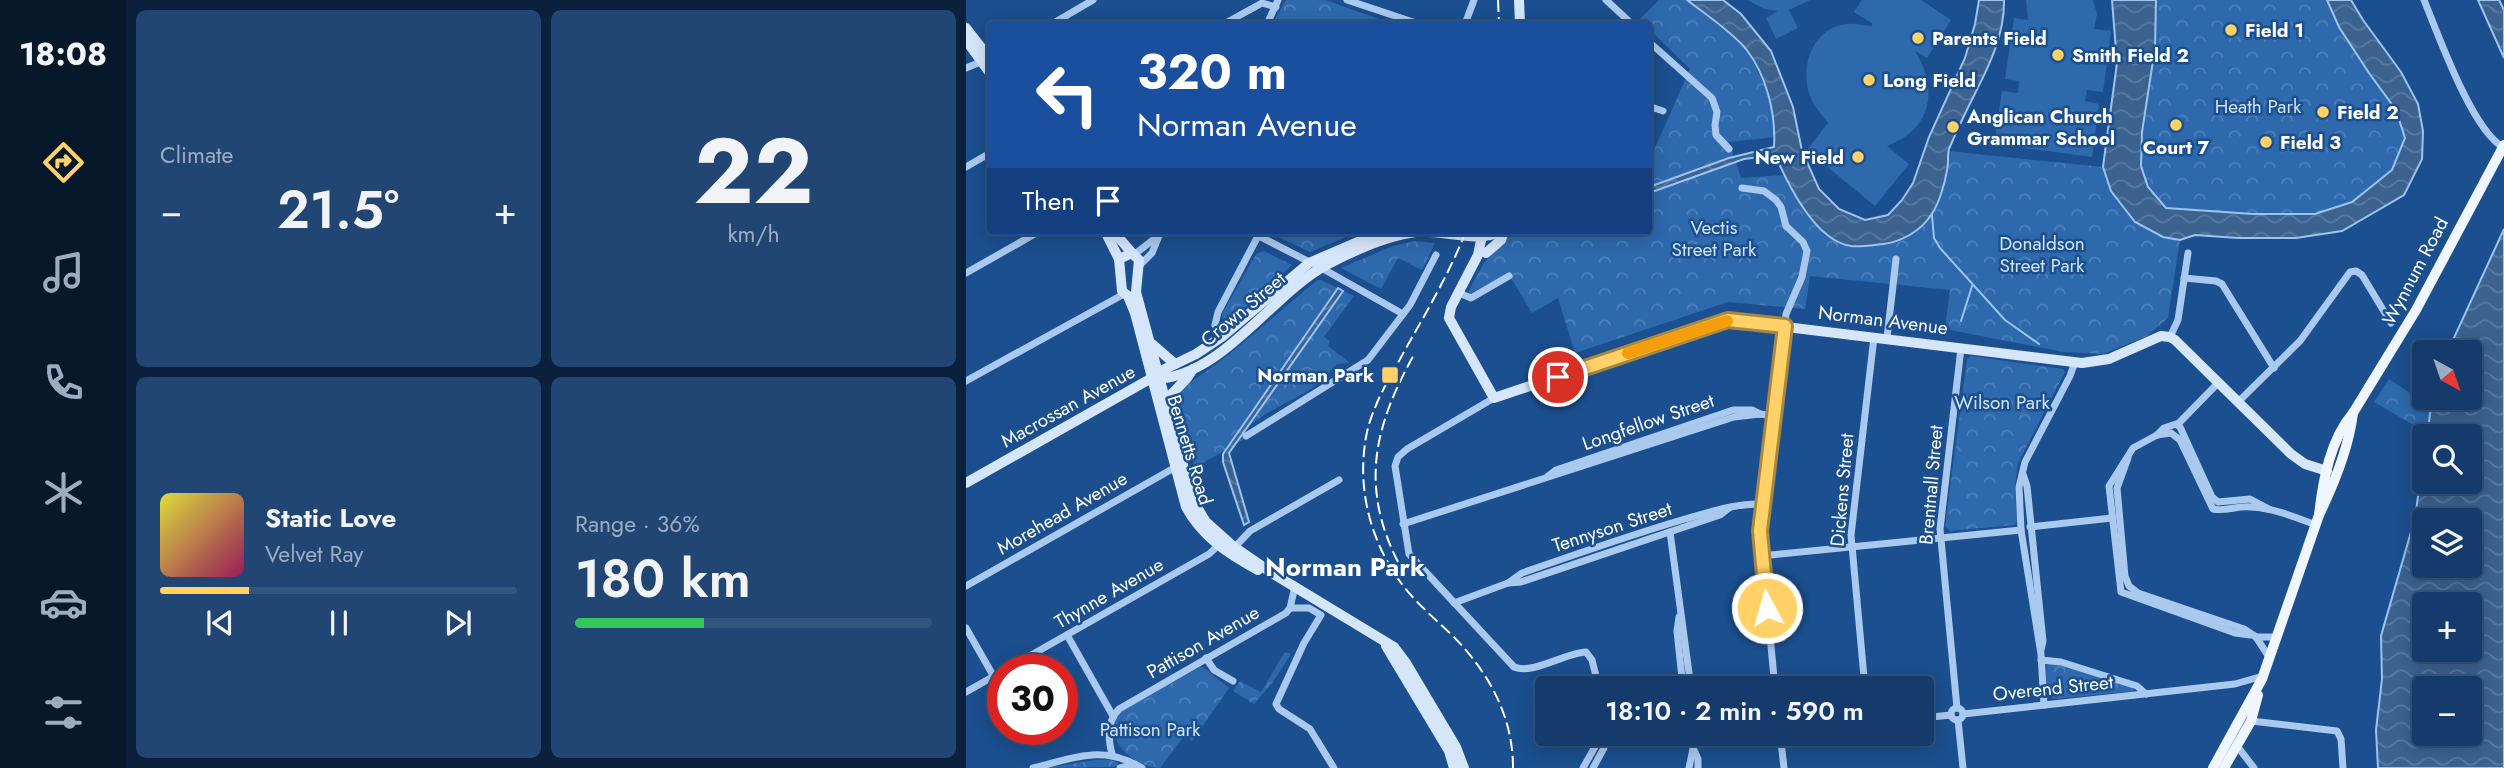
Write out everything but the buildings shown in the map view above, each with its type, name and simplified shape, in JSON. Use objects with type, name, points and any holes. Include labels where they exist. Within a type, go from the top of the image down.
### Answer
[{"type":"main road","points":[[1519,0],[1520,21]]},
{"type":"main road","points":[[966,28],[987,60]]},
{"type":"main road","points":[[966,40],[987,60]]},
{"type":"main road","name":"Wynnum Road","points":[[2224,767],[2251,720],[2331,472],[2350,431],[2353,413],[2416,310],[2503,146]]},
{"type":"main road","points":[[1107,235],[1119,259],[1127,292]]},
{"type":"main road","points":[[1116,235],[1140,265],[1127,292]]},
{"type":"main road","name":"Crown Street","points":[[1157,377],[1223,336],[1309,263],[1373,235]]},
{"type":"main road","name":"Crown Street","points":[[1157,377],[1193,368],[1213,358],[1321,268],[1402,235]]},
{"type":"main road","points":[[1485,235],[1486,253]]},
{"type":"main road","points":[[1485,235],[1469,275],[1450,310],[1449,318],[1494,398]]},
{"type":"main road","points":[[1469,275],[1486,253],[1501,240],[1502,235]]},
{"type":"main road","points":[[1119,259],[1133,254]]},
{"type":"main road","name":"Bennetts Road","points":[[1127,292],[1152,344],[1174,468],[1188,512],[1258,570],[1272,573],[1391,643],[1402,656],[1449,751],[1454,768]]},
{"type":"main road","name":"Bennetts Road","points":[[1127,292],[1167,399],[1192,498],[1222,542]]},
{"type":"main road","name":"Norman Avenue","points":[[1494,398],[1734,320],[2075,362],[2102,361],[2160,337],[2170,337]]},
{"type":"main road","points":[[2170,337],[2296,458],[2331,472]]},
{"type":"main road","points":[[1152,344],[1175,364]]},
{"type":"main road","points":[[1167,399],[1193,368]]},
{"type":"main road","name":"Macrossan Avenue","points":[[966,483],[1157,377]]},
{"type":"main road","name":"Wynnum Road","points":[[2213,768],[2263,677]]},
{"type":"main road","name":"Bennetts Road","points":[[1420,694],[1456,747],[1464,768]]},
{"type":"main road","points":[[2236,729],[2251,720]]},
{"type":"street","points":[[1057,21],[1093,0]]},
{"type":"street","points":[[1348,0],[1410,21]]},
{"type":"street","points":[[1377,10],[1380,0]]},
{"type":"street","points":[[1466,21],[1474,0]]},
{"type":"street","points":[[1606,0],[1629,21]]},
{"type":"street","points":[[2424,0],[2455,76],[2490,137],[2503,146]]},
{"type":"street","points":[[1229,21],[1262,3],[1279,2]]},
{"type":"street","points":[[1269,21],[1279,2]]},
{"type":"street","points":[[1652,45],[1712,98],[1717,112],[1716,135],[1730,149]]},
{"type":"street","points":[[966,68],[987,60]]},
{"type":"street","points":[[1652,107],[1663,111]]},
{"type":"street","points":[[966,167],[987,155]]},
{"type":"street","points":[[1742,188],[1773,196],[1782,207],[1786,226],[1807,249],[1805,268],[1786,311],[1760,531],[1774,676]]},
{"type":"street","points":[[966,272],[1033,235]]},
{"type":"street","points":[[1133,254],[1157,235]]},
{"type":"street","points":[[1140,265],[1152,253],[1159,235]]},
{"type":"street","points":[[1215,325],[1218,312],[1258,236],[1403,314]]},
{"type":"street","points":[[2170,337],[2177,325],[2188,253]]},
{"type":"street","points":[[1246,436],[1271,417],[1367,360],[1403,314],[1436,255]]},
{"type":"street","points":[[1887,338],[1896,259]]},
{"type":"street","points":[[2238,402],[2304,336],[2350,272],[2361,274],[2391,323]]},
{"type":"street","points":[[1459,293],[1471,298],[1509,276]]},
{"type":"street","points":[[2184,278],[2222,284],[2274,368]]},
{"type":"street","points":[[966,381],[1127,292]]},
{"type":"street","name":"Dickens Street","points":[[1864,676],[1851,546],[1874,337]]},
{"type":"street","name":"Brentnall Street","points":[[1961,348],[1940,538],[1963,768]]},
{"type":"street","points":[[2044,705],[2041,657],[2021,530],[2019,486],[2025,462],[2075,362]]},
{"type":"street","points":[[2177,425],[2218,383]]},
{"type":"street","name":"Norman Avenue","points":[[1403,524],[1395,466],[1398,457],[1494,398]]},
{"type":"street","name":"Longfellow Street","points":[[1403,524],[1733,410],[1752,410],[1774,416]]},
{"type":"street","points":[[2177,425],[2174,423],[2164,428],[2157,435],[2134,447],[2109,486],[2122,593],[2235,633],[2277,638]]},
{"type":"street","points":[[2177,425],[2215,500],[2222,503],[2251,499],[2269,509]]},
{"type":"street","points":[[2157,435],[2171,433],[2178,437],[2213,509],[2249,506],[2317,520]]},
{"type":"street","points":[[2129,454],[2117,491],[2129,586],[2136,592],[2244,629],[2270,658]]},
{"type":"street","name":"Morehead Avenue","points":[[969,584],[1174,468]]},
{"type":"street","points":[[2022,474],[2027,486],[2043,641],[2041,657]]},
{"type":"street","points":[[1232,550],[1250,531],[1339,480]]},
{"type":"street","name":"Tennyson Street","points":[[1454,603],[1508,583],[1525,572],[1639,534],[1720,509],[1763,504]]},
{"type":"street","name":"Tennyson Street","points":[[1508,583],[1520,582],[1670,532],[1720,515],[1729,508]]},
{"type":"street","points":[[2030,527],[2112,518]]},
{"type":"street","points":[[1403,524],[1409,554],[1516,668],[1526,670],[1584,652],[1590,656],[1596,676]]},
{"type":"street","points":[[1761,556],[2021,530]]},
{"type":"street","points":[[1670,532],[1689,676]]},
{"type":"street","name":"Thynne Avenue","points":[[1034,654],[1209,554],[1222,542]]},
{"type":"street","points":[[966,573],[969,584]]},
{"type":"street","points":[[1294,586],[1290,608],[1309,608],[1321,615],[1304,643],[1276,704],[1279,709],[1310,729],[1334,768]]},
{"type":"street","name":"Pattison Avenue","points":[[1113,716],[1124,705],[1284,614],[1290,608]]},
{"type":"street","points":[[1679,613],[1677,631],[1682,676]]},
{"type":"street","points":[[966,628],[987,666]]},
{"type":"street","points":[[1067,635],[1113,716],[1108,739],[1112,754]]},
{"type":"street","name":"Overend Street","points":[[2041,657],[2137,686],[2146,694]]},
{"type":"street","points":[[1206,658],[1214,670],[1233,681]]},
{"type":"street","points":[[1594,676],[1595,672]]},
{"type":"street","name":"Overend Street","points":[[1934,717],[2235,684],[2263,677]]},
{"type":"street","name":"Thynne Avenue","points":[[966,692],[987,680]]},
{"type":"street","points":[[2235,684],[2246,687],[2252,700]]},
{"type":"street","points":[[2251,720],[2338,731],[2343,768]]},
{"type":"street","points":[[1583,768],[1597,746]]},
{"type":"street","points":[[1593,768],[1604,746]]},
{"type":"street","points":[[1689,768],[1693,746]]},
{"type":"street","points":[[1781,746],[1784,768]]},
{"type":"street","points":[[2237,746],[2254,768]]},
{"type":"street","points":[[1693,750],[1698,759],[1698,768]]},
{"type":"street","points":[[1033,768],[1089,755],[1112,754],[1138,766]]},
{"type":"street","points":[[1120,768],[1138,766]]},
{"type":"green space","points":[[1286,0],[1325,0],[1384,21],[1274,21]]},
{"type":"green space","points":[[1659,0],[1687,0],[1746,48],[1766,88],[1772,109],[1775,137],[1729,142],[1741,178],[1783,175],[1817,226],[1932,215],[1948,169],[1948,151],[2103,167],[2111,191],[2163,237],[2180,240],[2168,318],[2147,336],[2103,354],[2064,352],[1945,329],[1950,290],[1810,276],[1805,309],[1728,302],[1575,353],[1558,298],[1532,313],[1508,273],[1470,294],[1469,290],[1484,263],[1509,235],[1652,235],[1652,154],[1690,69],[1652,32],[1652,21],[1639,20]]},
{"type":"green space","points":[[1747,0],[1810,0],[1789,10],[1798,28],[1776,39],[1766,18],[1778,11],[1765,9]]},
{"type":"green space","points":[[1862,0],[1921,0],[1951,20],[1927,58],[1915,51],[1927,80],[1927,107],[1914,129],[1887,146],[1909,164],[1875,206],[1807,150],[1828,123],[1813,103],[1807,84],[1806,73],[1812,50],[1825,33],[1835,27],[1849,24],[1872,26],[1872,23],[1854,12]]},
{"type":"green space","points":[[2026,0],[2093,0],[2097,14],[2094,29],[2111,31],[2103,92],[2087,90],[2085,101],[2099,104],[2092,157],[1994,144],[2002,91],[2018,93],[2019,81],[2005,79],[2014,18],[2028,20]]},
{"type":"green space","name":"Heath Park","points":[[2156,0],[2327,0],[2339,27],[2396,110],[2405,138],[2392,170],[2352,202],[2315,214],[2253,214],[2166,208],[2148,187],[2141,166],[2142,132],[2155,48]]},
{"type":"green space","points":[[1274,235],[1350,235],[1310,252]]},
{"type":"green space","points":[[1415,241],[1435,243],[1422,270],[1398,258],[1381,289],[1341,268],[1393,246]]},
{"type":"green space","points":[[1264,251],[1292,265],[1227,324],[1222,314],[1256,254]]},
{"type":"green space","points":[[1318,280],[1354,296],[1324,337],[1330,341],[1328,346],[1350,363],[1337,364],[1314,387],[1256,421],[1242,435],[1244,439],[1203,463],[1196,473],[1177,404],[1180,393]]},
{"type":"green space","name":"Wilson Park","points":[[1971,356],[2063,369],[2065,372],[2018,463],[2015,486],[2017,522],[2014,525],[1950,531],[1945,526],[1967,359]]},
{"type":"green space","points":[[2389,379],[2412,394],[2412,410],[2431,410],[2428,424],[2412,424],[2374,402]]},
{"type":"green space","points":[[1285,652],[1291,654],[1254,704],[1233,691],[1240,681],[1261,692]]},
{"type":"green space","points":[[2049,662],[2133,688],[2134,691],[2053,699],[2046,680]]},
{"type":"green space","name":"Pattison Park","points":[[1200,667],[1229,688],[1192,741],[1185,735],[1160,768],[1150,767],[1131,757],[1123,750],[1114,732],[1120,712]]},
{"type":"green space","points":[[1096,760],[1118,763],[1117,766],[1107,767],[1046,768]]},
{"type":"water","points":[[1687,0],[1723,0],[1741,14],[1771,51],[1793,107],[1802,151],[1819,189],[1839,209],[1865,220],[1888,215],[1913,183],[1929,137],[1965,58],[1979,0],[2004,0],[1995,50],[1949,149],[1943,187],[1937,205],[1927,221],[1910,235],[1890,243],[1851,246],[1838,242],[1826,234],[1804,210],[1775,155],[1744,159],[1652,192],[1652,186],[1729,158],[1774,147],[1772,109],[1760,71],[1746,49],[1718,23]]},
{"type":"water","points":[[2112,0],[2156,0],[2155,48],[2142,132],[2141,166],[2148,187],[2166,208],[2253,214],[2315,214],[2352,202],[2392,170],[2405,138],[2396,110],[2339,27],[2327,0],[2351,0],[2401,72],[2418,104],[2423,131],[2422,159],[2404,195],[2342,231],[2296,238],[2195,235],[2180,240],[2163,237],[2135,222],[2111,191],[2103,167],[2117,63]]},
{"type":"water","points":[[2478,0],[2499,0],[2504,10],[2504,58]]},
{"type":"water","points":[[2504,229],[2504,768],[2378,768],[2376,730],[2382,679],[2381,636],[2412,528],[2412,578],[2482,578],[2482,508],[2416,508],[2418,494],[2482,494],[2482,424],[2429,424],[2431,410],[2482,410],[2482,340],[2453,340]]},
{"type":"water","points":[[1338,288],[1343,291],[1229,453],[1249,522],[1244,525],[1223,462],[1223,454]]},
{"type":"waterway","points":[[1932,215],[1934,238],[1940,248],[2005,320],[2039,344]]},
{"type":"waterway","points":[[1961,321],[1972,286]]},
{"type":"railway","points":[[1498,0],[1499,21]]},
{"type":"railway","points":[[1464,235],[1374,410],[1364,452],[1364,491],[1373,530],[1401,583],[1466,650],[1488,680],[1504,713],[1513,768]]},
{"type":"railway","points":[[1398,562],[1386,534],[1379,507],[1377,455],[1390,405],[1415,353]]},
{"type":"slow traffic","points":[[1628,353],[1727,321]]},
{"type":"place","name":"Field 1","points":[[2231,30]]},
{"type":"place","name":"Parents Field","points":[[1918,38]]},
{"type":"place","name":"Smith Field 2","points":[[2058,55]]},
{"type":"place","name":"Long Field","points":[[1869,80]]},
{"type":"place","name":"Field 2","points":[[2323,112]]},
{"type":"place","name":"Court 7","points":[[2176,125]]},
{"type":"place","name":"Anglican Church Grammar School","points":[[1953,127]]},
{"type":"place","name":"Field 3","points":[[2266,142]]},
{"type":"place","name":"New Field","points":[[1858,157]]},
{"type":"place","name":"Norman Park","points":[[1390,375]]},
{"type":"district","name":"Norman Park","points":[[1345,567]]},
{"type":"route","points":[[1558,377],[1728,320],[1785,326],[1760,531],[1767,608]]},
{"type":"park label","name":"Vectis Street Park","points":[[1714,238]]},
{"type":"park label","name":"Donaldson Street Park","points":[[2042,254]]}]
